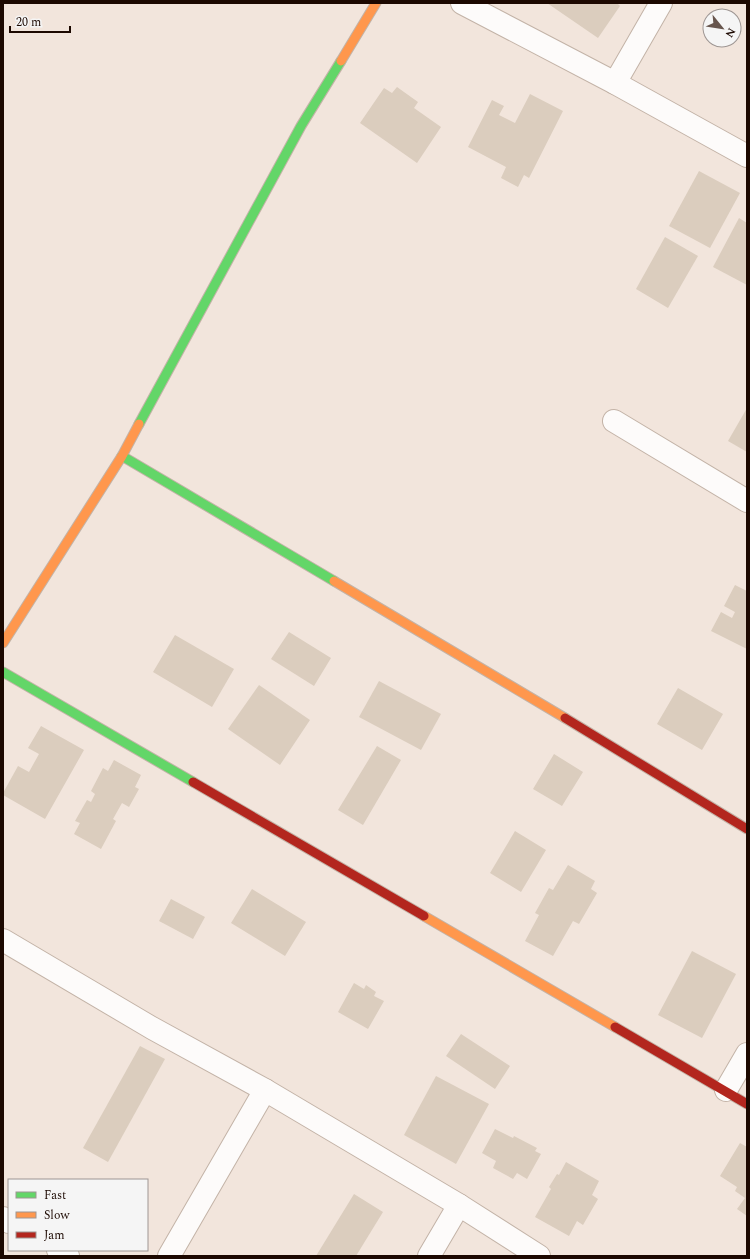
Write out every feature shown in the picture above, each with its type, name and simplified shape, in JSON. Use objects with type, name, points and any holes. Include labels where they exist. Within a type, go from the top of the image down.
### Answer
[{"type":"street","points":[[3,643],[122,456],[301,126],[376,3]]},
{"type":"street","points":[[462,3],[615,83],[747,156]]},
{"type":"street","points":[[615,83],[661,3]]},
{"type":"street","points":[[614,421],[747,501]]},
{"type":"street","points":[[122,456],[574,723],[747,829]]},
{"type":"street","points":[[3,672],[726,1090],[747,1104]]},
{"type":"street","points":[[3,940],[152,1028],[265,1090],[460,1205],[539,1256]]},
{"type":"street","points":[[726,1090],[747,1054]]},
{"type":"street","points":[[169,1256],[265,1090]]},
{"type":"street","points":[[429,1256],[460,1205]]},
{"type":"building","points":[[547,3],[617,3],[620,6],[598,38]]},
{"type":"building","points":[[397,87],[418,102],[414,108],[441,127],[417,163],[360,123],[384,88],[392,93]]},
{"type":"building","points":[[530,94],[563,111],[529,178],[524,175],[518,187],[501,178],[506,167],[468,147],[492,100],[504,106],[499,115],[515,123]]},
{"type":"building","points":[[699,171],[740,193],[710,248],[669,226]]},
{"type":"building","points":[[739,218],[747,223],[747,285],[713,267]]},
{"type":"building","points":[[665,237],[698,256],[668,308],[636,289]]},
{"type":"building","points":[[747,408],[747,452],[728,441]]},
{"type":"building","points":[[735,585],[747,591],[747,649],[711,631],[721,612],[732,618],[735,612],[724,606]]},
{"type":"building","points":[[289,632],[331,658],[314,686],[271,659]]},
{"type":"building","points":[[175,635],[234,669],[212,707],[153,672]]},
{"type":"building","points":[[379,681],[441,714],[421,750],[359,717]]},
{"type":"building","points":[[259,685],[310,720],[280,765],[228,729]]},
{"type":"building","points":[[678,688],[723,714],[702,750],[657,724]]},
{"type":"building","points":[[41,726],[84,750],[45,819],[3,795],[18,766],[29,772],[39,754],[28,748]]},
{"type":"building","points":[[377,746],[401,760],[363,825],[338,810]]},
{"type":"building","points":[[554,754],[583,772],[562,806],[533,789]]},
{"type":"building","points":[[114,760],[141,775],[135,787],[139,789],[129,807],[122,803],[113,819],[116,821],[101,849],[74,834],[80,823],[75,821],[87,800],[91,802],[95,794],[91,791],[103,768],[108,771]]},
{"type":"building","points":[[515,831],[546,850],[521,892],[490,873]]},
{"type":"building","points":[[568,865],[595,881],[591,889],[597,893],[579,924],[573,921],[553,956],[525,941],[539,915],[535,913],[549,888],[553,890]]},
{"type":"building","points":[[252,889],[306,922],[285,956],[231,923]]},
{"type":"building","points":[[171,899],[205,917],[193,939],[159,921]]},
{"type":"building","points":[[692,951],[736,974],[702,1038],[658,1015]]},
{"type":"building","points":[[354,983],[364,989],[366,985],[376,992],[374,996],[384,1001],[368,1029],[338,1012]]},
{"type":"building","points":[[461,1034],[510,1066],[495,1089],[446,1056]]},
{"type":"building","points":[[140,1046],[165,1059],[108,1162],[83,1148]]},
{"type":"building","points":[[436,1076],[489,1104],[456,1164],[404,1135]]},
{"type":"building","points":[[495,1129],[513,1138],[514,1136],[537,1148],[535,1151],[541,1154],[527,1179],[517,1173],[513,1179],[493,1168],[496,1161],[482,1153]]},
{"type":"building","points":[[740,1143],[747,1147],[747,1216],[737,1209],[745,1198],[735,1191],[737,1187],[720,1176]]},
{"type":"building","points":[[566,1162],[599,1181],[592,1195],[598,1199],[583,1225],[577,1221],[569,1236],[535,1217],[551,1189],[549,1187],[557,1174],[559,1175]]},
{"type":"building","points":[[354,1194],[383,1212],[356,1256],[316,1256]]},
{"type":"traffic: fast","points":[[139,424],[301,126],[341,61]]},
{"type":"traffic: fast","points":[[122,456],[334,581]]},
{"type":"traffic: fast","points":[[3,672],[193,782]]},
{"type":"traffic: slow","points":[[341,61],[376,3]]},
{"type":"traffic: slow","points":[[3,643],[122,456],[139,424]]},
{"type":"traffic: slow","points":[[334,581],[565,718]]},
{"type":"traffic: slow","points":[[424,916],[615,1027]]},
{"type":"traffic: jam","points":[[565,718],[747,829]]},
{"type":"traffic: jam","points":[[193,782],[424,916]]},
{"type":"traffic: jam","points":[[615,1027],[747,1104]]}]
